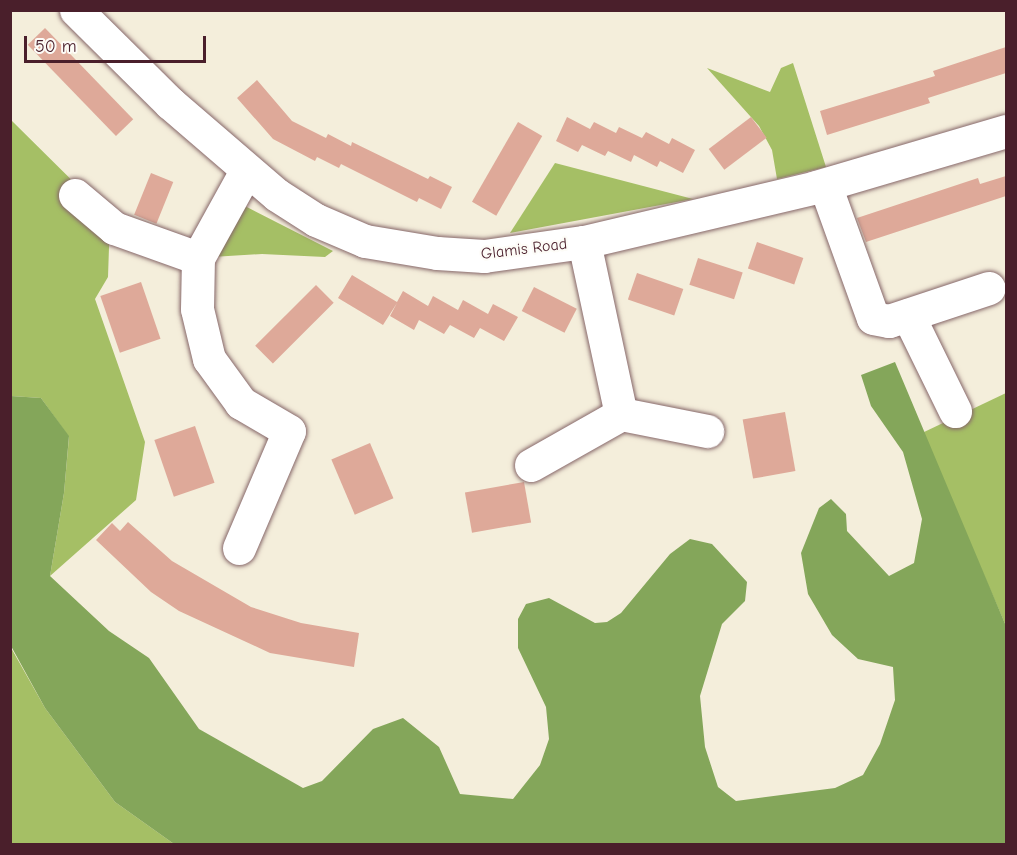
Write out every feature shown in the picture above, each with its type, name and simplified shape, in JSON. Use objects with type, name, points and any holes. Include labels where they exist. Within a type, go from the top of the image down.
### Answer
[{"type":"street","name":"Glamis Road","points":[[76,10],[246,171],[316,220],[364,241],[484,256],[584,242],[825,185],[1006,131]]},
{"type":"street","points":[[239,548],[289,431],[242,403],[209,359],[197,309],[198,258],[246,171]]},
{"type":"street","points":[[825,185],[873,318],[890,321],[989,288]]},
{"type":"street","points":[[75,195],[114,228],[198,258]]},
{"type":"street","points":[[584,242],[621,414]]},
{"type":"street","points":[[908,315],[955,411]]},
{"type":"street","points":[[531,465],[621,414],[707,432]]},
{"type":"green space","points":[[793,63],[826,167],[777,179],[772,150],[759,126],[707,68],[770,92],[781,68]]},
{"type":"green space","points":[[10,119],[110,218],[108,277],[95,299],[145,442],[136,500],[50,576],[64,493],[69,437],[41,398],[11,396]]},
{"type":"green space","points":[[555,163],[693,199],[510,233]]},
{"type":"green space","points":[[241,204],[333,251],[325,257],[262,254],[212,257]]},
{"type":"green space","points":[[895,362],[1006,626],[1006,844],[174,844],[115,802],[45,708],[11,646],[11,396],[41,398],[69,436],[64,493],[50,576],[109,631],[149,658],[199,729],[303,788],[322,781],[373,729],[403,718],[439,747],[460,794],[513,799],[540,765],[549,739],[546,707],[518,648],[518,619],[526,604],[549,598],[595,623],[607,622],[621,613],[670,554],[690,539],[712,544],[747,582],[745,601],[722,624],[700,696],[705,747],[718,787],[736,801],[835,788],[863,775],[880,744],[895,700],[893,667],[858,659],[832,635],[808,594],[801,553],[819,508],[831,499],[846,514],[847,531],[889,576],[914,563],[922,519],[903,452],[871,406],[861,375]]},
{"type":"green space","points":[[1006,393],[1006,626],[922,433]]},
{"type":"green space","points":[[10,646],[45,708],[115,802],[174,844],[11,844]]},
{"type":"building","points":[[45,28],[133,119],[116,136],[28,45]]},
{"type":"building","points":[[1006,47],[1006,73],[928,98],[930,103],[827,135],[820,111],[935,76],[933,71]]},
{"type":"building","points":[[257,80],[292,121],[326,138],[328,134],[351,146],[352,142],[428,179],[430,176],[452,187],[441,209],[419,198],[417,202],[341,164],[339,168],[317,157],[315,161],[273,139],[237,98]]},
{"type":"building","points":[[567,117],[590,129],[594,122],[616,133],[619,127],[642,138],[646,132],[669,144],[672,138],[695,150],[683,173],[660,161],[657,167],[634,155],[631,162],[608,151],[605,156],[582,145],[578,152],[556,141]]},
{"type":"building","points":[[751,117],[767,138],[724,170],[709,149]]},
{"type":"building","points":[[518,122],[542,136],[496,216],[472,202]]},
{"type":"building","points":[[151,173],[173,182],[156,224],[134,215]]},
{"type":"building","points":[[1006,176],[1006,196],[866,242],[857,218],[978,178],[980,184]]},
{"type":"building","points":[[757,242],[803,258],[794,284],[748,268]]},
{"type":"building","points":[[698,258],[743,273],[734,299],[689,285]]},
{"type":"building","points":[[637,273],[683,289],[674,315],[628,299]]},
{"type":"building","points":[[352,275],[397,302],[403,291],[428,306],[433,296],[458,310],[463,300],[488,314],[493,304],[518,317],[504,341],[480,328],[474,338],[450,325],[444,334],[419,320],[414,330],[390,316],[397,303],[383,325],[338,298]]},
{"type":"building","points":[[141,282],[161,339],[120,353],[100,296]]},
{"type":"building","points":[[316,285],[334,303],[273,363],[255,346]]},
{"type":"building","points":[[534,287],[577,309],[565,333],[522,311]]},
{"type":"building","points":[[785,412],[795,471],[753,479],[743,419]]},
{"type":"building","points":[[195,426],[215,483],[174,497],[154,440]]},
{"type":"building","points":[[370,443],[393,498],[355,515],[331,459]]},
{"type":"building","points":[[524,482],[531,522],[472,533],[465,492]]},
{"type":"building","points":[[128,522],[172,561],[251,607],[301,623],[359,633],[354,667],[270,653],[179,611],[151,592],[96,540],[112,523],[120,531]]}]
